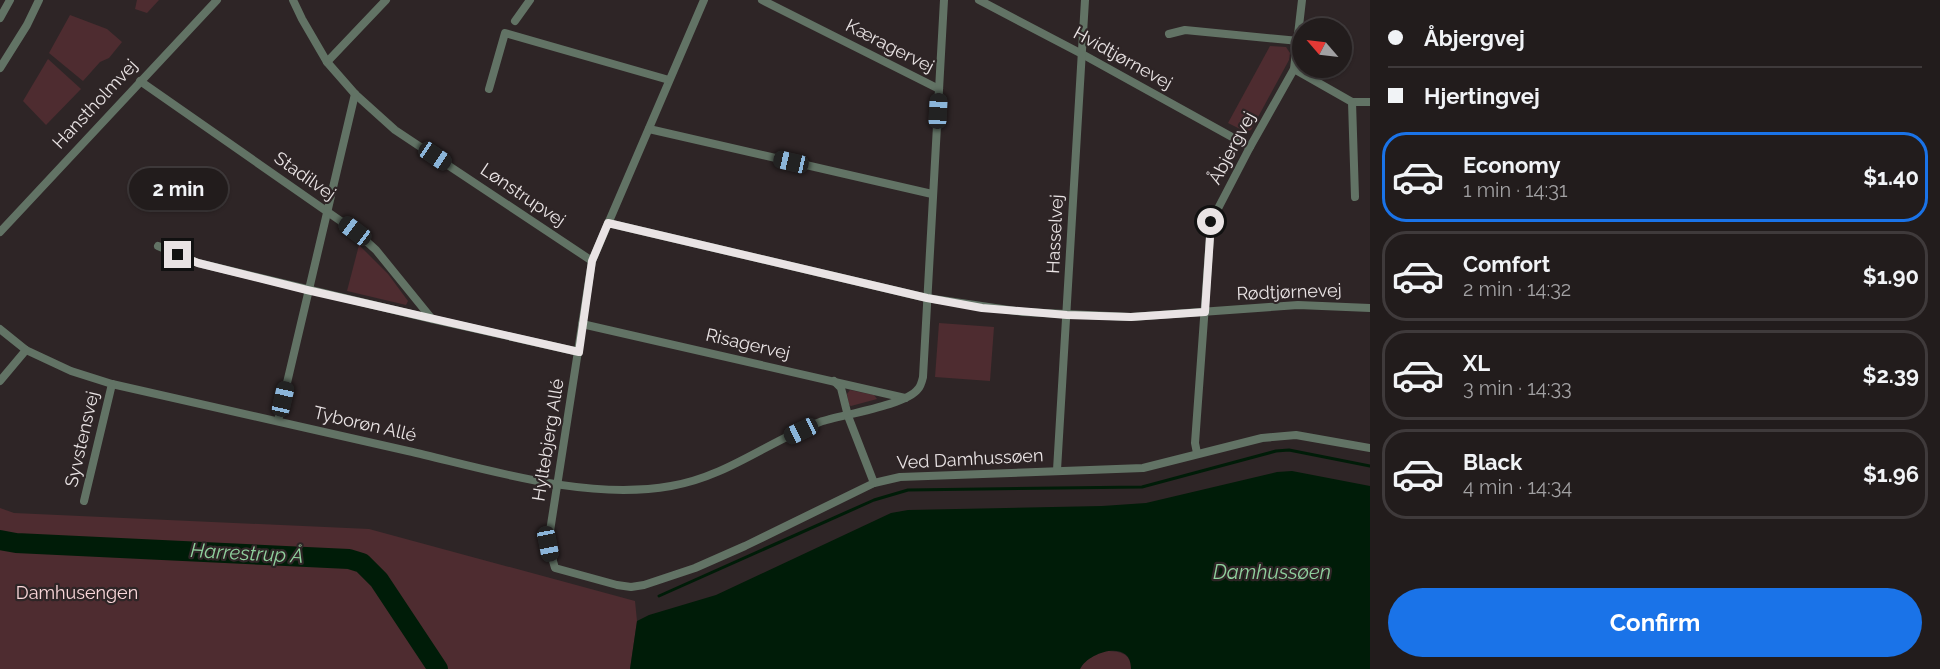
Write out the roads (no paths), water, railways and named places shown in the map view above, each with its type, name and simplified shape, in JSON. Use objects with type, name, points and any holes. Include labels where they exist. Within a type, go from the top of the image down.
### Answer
[{"type":"street","points":[[0,18],[10,0]]},
{"type":"street","points":[[0,68],[27,25],[39,0]]},
{"type":"street","name":"Hanstholmvej","points":[[0,232],[217,0]]},
{"type":"street","name":"Lønstrupvej","points":[[292,0],[327,62],[355,94],[395,130],[592,261]]},
{"type":"street","points":[[327,62],[386,0]]},
{"type":"street","points":[[515,21],[530,0]]},
{"type":"street","name":"Hyltebjerg Allé","points":[[555,568],[548,544],[592,261],[704,0]]},
{"type":"street","name":"Kæragervej","points":[[762,0],[939,89]]},
{"type":"street","points":[[905,398],[919,389],[923,377],[944,0]]},
{"type":"street","name":"Hvidtjørnevej","points":[[980,0],[1250,147]]},
{"type":"street","name":"Hasselvej","points":[[1057,470],[1085,0]]},
{"type":"street","name":"Åbjergvej","points":[[1301,18],[1302,0]]},
{"type":"street","points":[[1169,34],[1185,30],[1292,40]]},
{"type":"street","points":[[489,88],[505,33],[669,80]]},
{"type":"street","name":"Åbjergvej","points":[[1197,453],[1195,443],[1211,222],[1292,73]]},
{"type":"street","points":[[1310,78],[1352,102],[1370,102]]},
{"type":"street","name":"Stadilvej","points":[[140,81],[327,211],[376,250],[432,319]]},
{"type":"street","points":[[278,421],[355,94]]},
{"type":"street","points":[[1352,102],[1355,197]]},
{"type":"street","points":[[649,129],[932,194]]},
{"type":"street","name":"Rødtjørnevej","points":[[608,223],[927,298],[1002,310],[1131,317],[1298,305],[1370,308]]},
{"type":"street","points":[[158,246],[198,263],[579,352]]},
{"type":"street","name":"Risagervej","points":[[582,324],[905,398]]},
{"type":"street","name":"Tyborøn Allé","points":[[0,329],[26,350],[71,371],[112,384],[484,469],[609,491],[672,486],[704,478],[821,422],[905,398]]},
{"type":"street","points":[[0,381],[26,350]]},
{"type":"street","points":[[834,381],[841,388],[848,416],[874,483]]},
{"type":"street","name":"Syvstensvej","points":[[84,501],[112,384]]},
{"type":"street","name":"Ved Damhussøen","points":[[555,568],[617,585],[644,585],[725,555],[874,483],[900,477],[1143,468],[1262,438],[1296,435],[1370,448]]},
{"type":"water","name":"Damhussøen","points":[[1292,471],[1370,486],[1370,669],[1131,669],[1125,654],[1109,651],[1092,657],[1080,669],[630,669],[637,621],[649,615],[716,595],[891,513],[908,510],[1146,503],[1277,472]]},
{"type":"waterway","points":[[659,596],[874,500],[908,490],[1142,487],[1276,451],[1289,450],[1370,466]]},
{"type":"waterway","name":"Harrestrup Å","points":[[0,540],[16,543],[349,559],[362,563],[379,580],[438,669]]},
{"type":"park label","name":"Damhusengen","points":[[77,593]]}]
